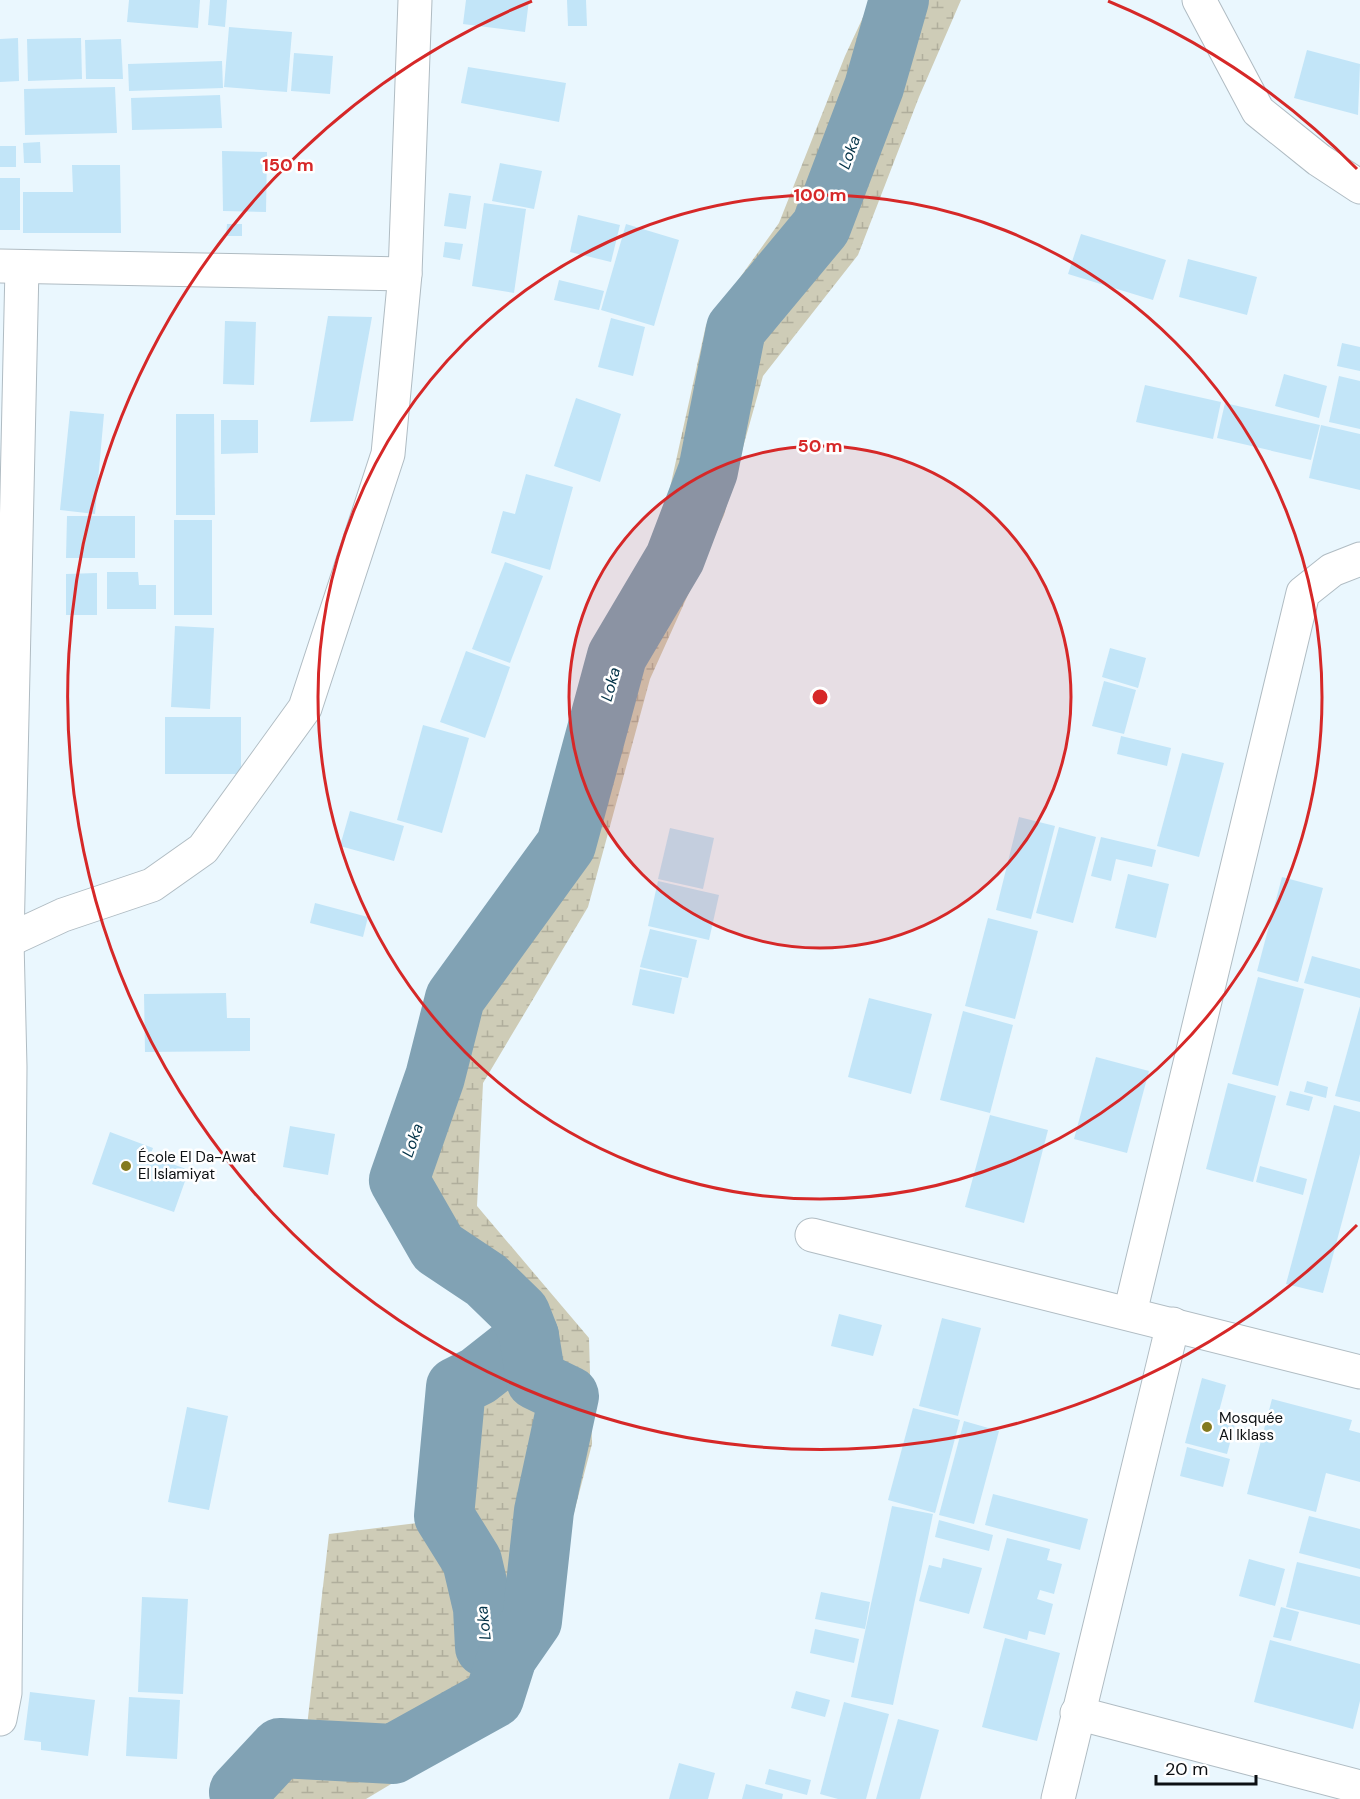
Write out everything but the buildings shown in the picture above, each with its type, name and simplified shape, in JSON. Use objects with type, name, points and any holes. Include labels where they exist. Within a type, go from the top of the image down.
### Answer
[{"type":"street","points":[[4,941],[63,915],[152,885],[203,849],[304,708],[388,454],[405,274],[415,0]]},
{"type":"street","points":[[1199,0],[1258,111],[1319,160],[1360,188]]},
{"type":"street","points":[[0,1719],[5,1682],[10,1067],[4,941],[11,266],[405,274]]},
{"type":"street","points":[[1130,1313],[1303,593],[1332,570],[1360,559]]},
{"type":"street","points":[[812,1235],[1360,1372]]},
{"type":"street","points":[[1058,1799],[1173,1324]]},
{"type":"street","points":[[1077,1713],[1360,1787]]},
{"type":"green space","points":[[871,0],[961,0],[919,97],[858,255],[763,376],[724,515],[650,679],[588,907],[483,1083],[477,1206],[589,1338],[592,1444],[541,1638],[490,1725],[366,1799],[226,1799],[224,1773],[273,1731],[306,1735],[329,1534],[425,1522],[432,1380],[503,1329],[430,1270],[391,1180],[443,995],[539,837],[590,654],[660,533],[706,325],[779,223],[845,56]]},
{"type":"waterway","name":"Loka","points":[[243,1799],[239,1792],[280,1748],[393,1754],[494,1698],[507,1657],[532,1621],[544,1511],[569,1396],[536,1380],[529,1336],[520,1313],[486,1280],[438,1248],[399,1180],[435,1077],[455,998],[566,845],[617,656],[675,558],[708,471],[736,329],[821,227],[874,87],[899,0]]},
{"type":"waterway","name":"Loka","points":[[507,1657],[485,1647],[483,1608],[472,1561],[444,1516],[456,1387],[478,1376],[529,1336]]},
{"type":"place","name":"École El Da-Awat El Islamiyat","points":[[126,1166]]},
{"type":"place","name":"Mosquée Al Iklass","points":[[1207,1427]]}]
